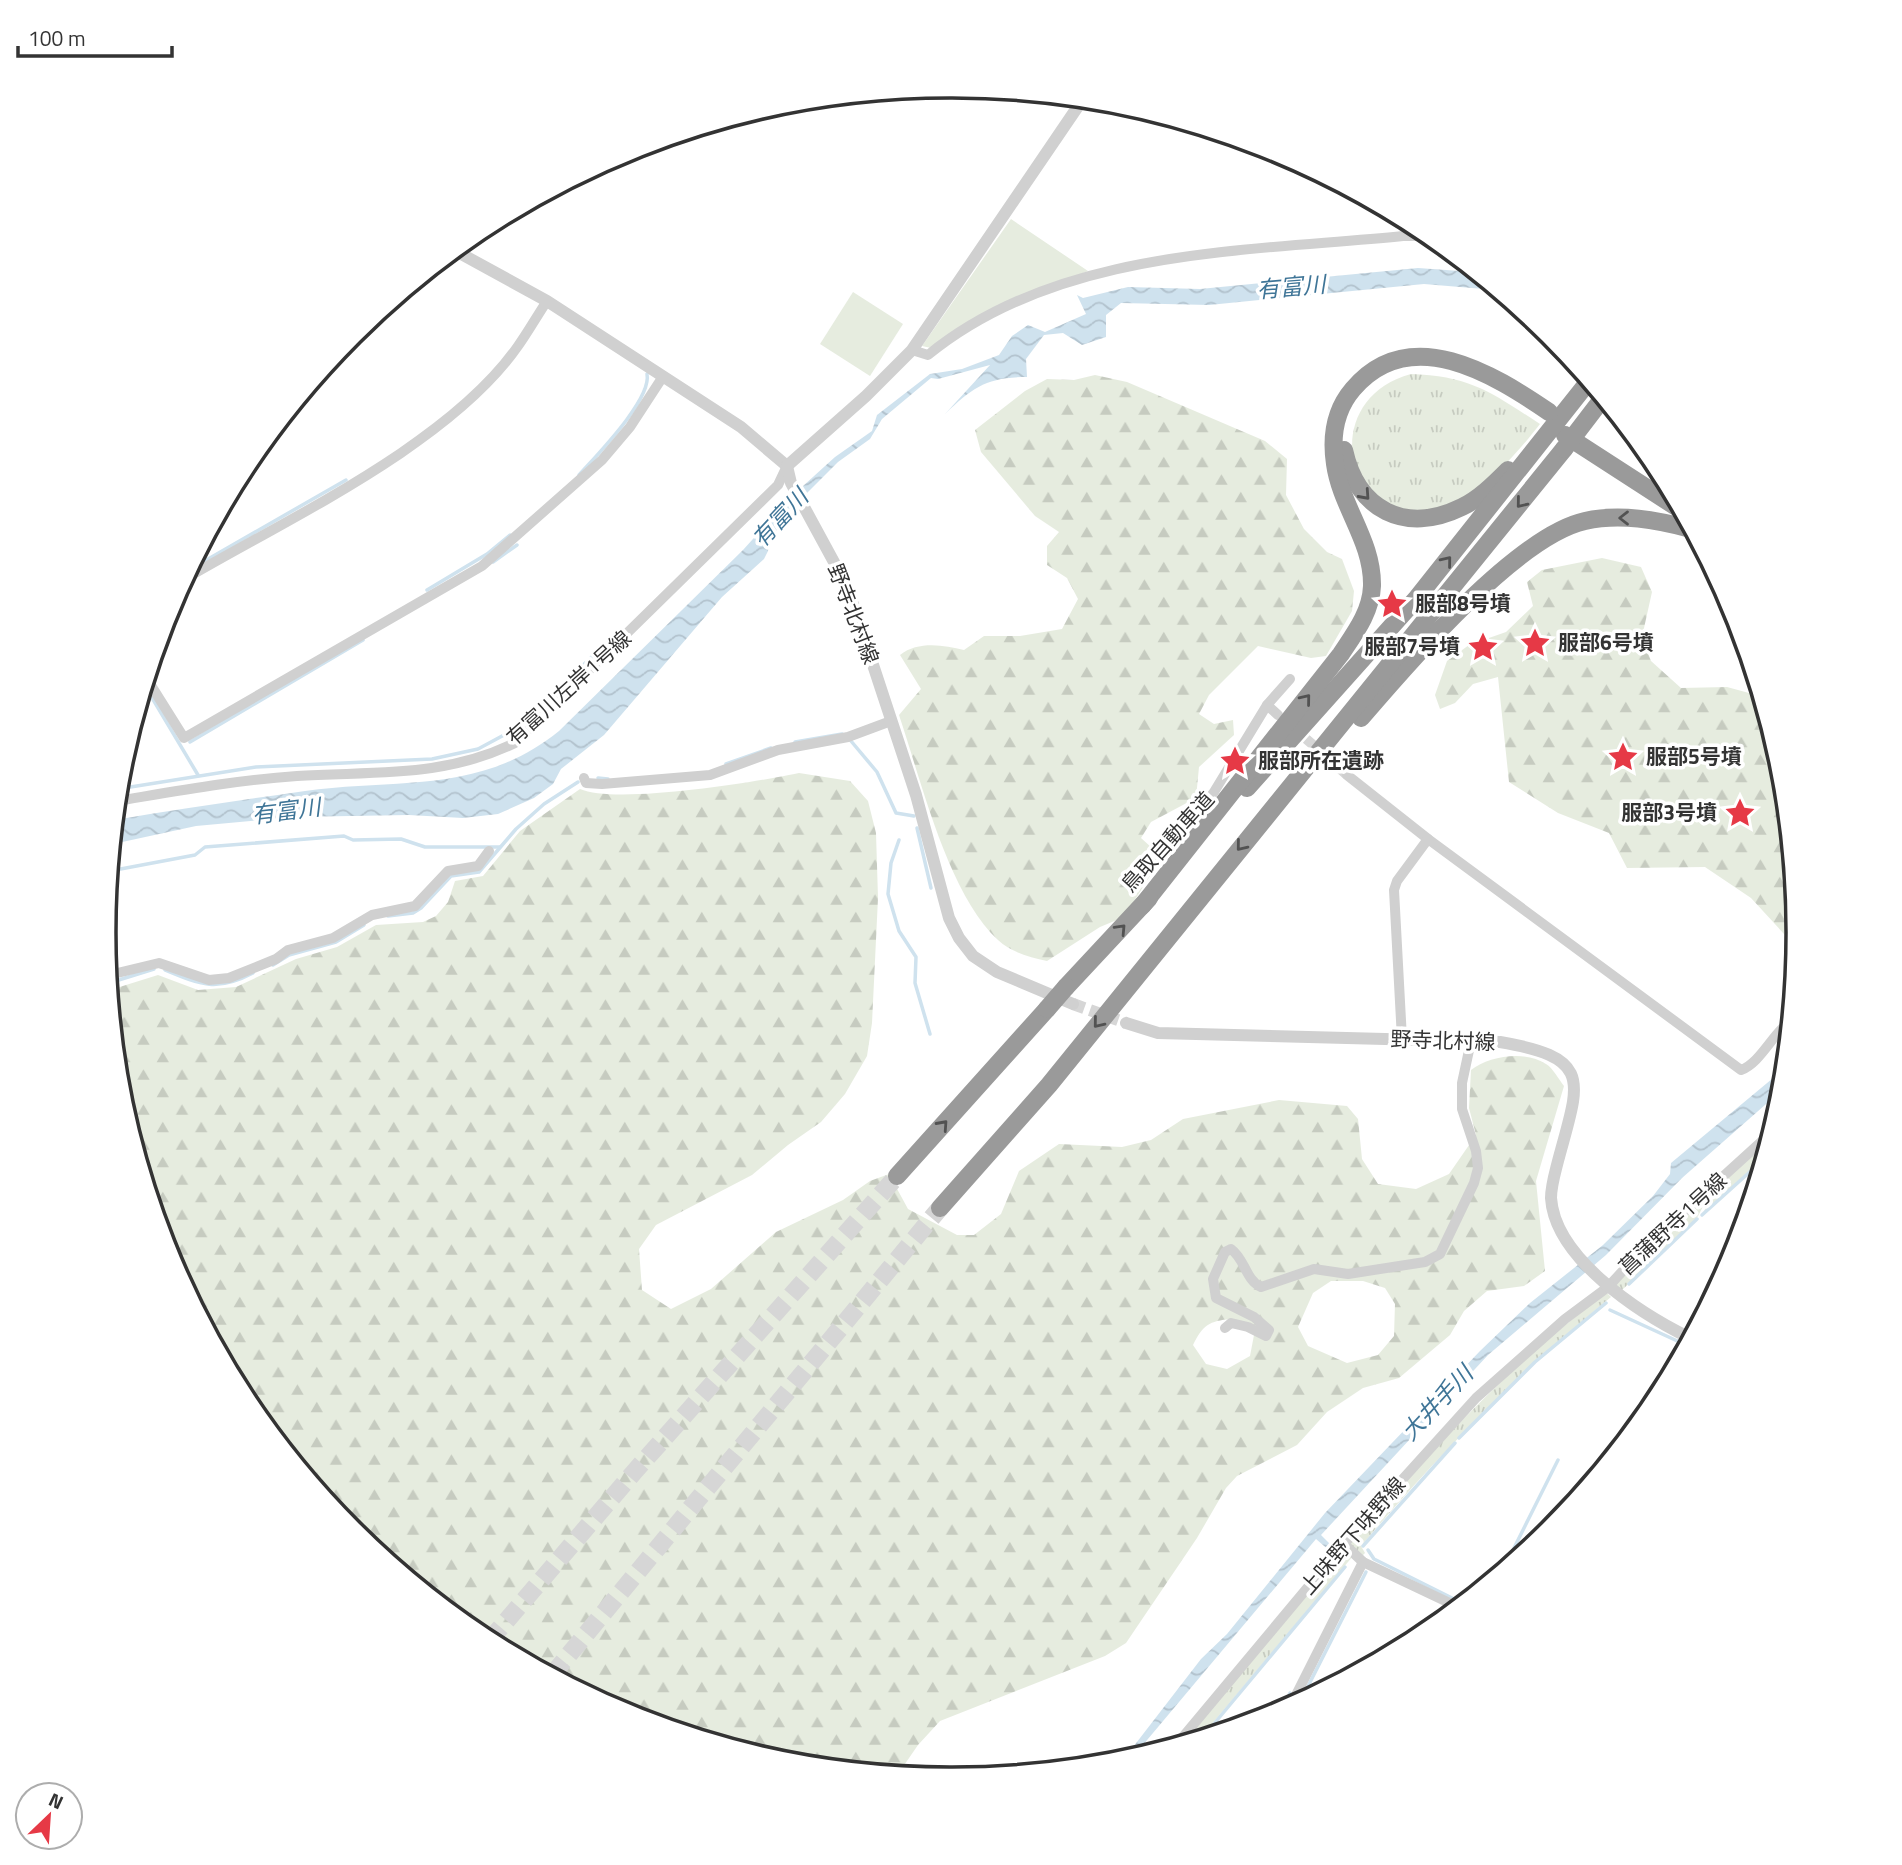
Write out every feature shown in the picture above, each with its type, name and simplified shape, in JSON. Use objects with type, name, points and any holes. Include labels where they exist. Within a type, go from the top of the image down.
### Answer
[{"type":"highway","points":[[1142,906],[1341,654],[1366,613],[1372,588],[1368,550],[1342,487],[1333,446],[1335,426],[1346,397],[1376,367],[1402,358],[1426,357],[1472,366],[1498,378],[1546,422]]},
{"type":"highway","points":[[1546,422],[1504,394],[1464,374],[1441,368],[1404,368],[1375,381],[1364,390],[1350,416],[1343,446],[1351,475],[1366,499],[1404,518],[1434,518],[1465,506],[1489,488],[1583,388]]},
{"type":"highway","name":"鳥取自動車道","points":[[897,1176],[1047,1009],[1069,995],[1142,906],[1416,599],[1546,422],[1577,396]]},
{"type":"highway","points":[[940,1208],[1049,1084],[1566,437],[1597,405]]},
{"type":"highway","points":[[1566,437],[1654,484]]},
{"type":"highway","points":[[1566,437],[1664,499]]},
{"type":"highway","points":[[1284,792],[1316,769],[1460,612],[1542,538],[1585,521],[1609,518],[1642,518],[1680,527]]},
{"type":"street","points":[[464,255],[547,301],[741,427],[787,466],[866,396],[912,350],[1077,108]]},
{"type":"street","points":[[1406,236],[1412,237]]},
{"type":"street","points":[[912,350],[928,355],[956,335],[1010,306],[1062,285],[1139,263],[1410,236]]},
{"type":"street","points":[[200,570],[413,446],[479,390],[517,348],[547,301]]},
{"type":"street","points":[[153,689],[184,738],[482,566],[602,460],[630,428],[662,378]]},
{"type":"street","name":"野寺北村線","points":[[787,466],[790,483],[847,586],[916,795],[949,918],[959,938],[973,956],[997,972],[1069,995]]},
{"type":"street","name":"有富川左岸1号線","points":[[128,799],[236,781],[422,771],[467,763],[515,743],[778,485],[787,466]]},
{"type":"street","points":[[1172,846],[1214,792],[1266,705],[1290,679]]},
{"type":"street","points":[[1266,705],[1278,715]]},
{"type":"street","points":[[584,778],[586,783],[602,785],[710,775],[778,750],[848,737],[891,721]]},
{"type":"street","points":[[1347,775],[1428,839],[1741,1070],[1749,1067],[1779,1029]]},
{"type":"street","points":[[1402,1039],[1394,890],[1397,881],[1428,839]]},
{"type":"street","points":[[117,973],[159,963],[208,980],[229,978],[276,959],[289,950],[333,938],[372,915],[415,906],[448,871],[478,866],[489,851]]},
{"type":"street","name":"野寺北村線","points":[[1126,1023],[1158,1033],[1471,1041],[1534,1048],[1556,1055],[1567,1064],[1574,1099],[1551,1197],[1554,1212],[1572,1246],[1604,1283]]},
{"type":"street","points":[[1225,1328],[1231,1323],[1248,1327],[1266,1336],[1269,1330],[1254,1317],[1216,1298],[1213,1279],[1225,1252],[1231,1249],[1236,1252],[1252,1282],[1261,1287],[1314,1269],[1348,1275],[1425,1262],[1440,1254],[1474,1183],[1478,1168],[1476,1151],[1462,1109],[1461,1083],[1471,1041]]},
{"type":"street","name":"菖蒲野寺1号線","points":[[1604,1283],[1758,1145]]},
{"type":"street","points":[[1604,1283],[1651,1319],[1682,1334]]},
{"type":"street","name":"上味野下味野線","points":[[1186,1733],[1344,1544],[1476,1398],[1604,1283]]},
{"type":"street","points":[[1344,1544],[1363,1562],[1448,1602]]},
{"type":"street","points":[[1298,1691],[1363,1562]]},
{"type":"green space","points":[[1011,219],[1088,271],[1000,307],[931,348],[922,346]]},
{"type":"green space","points":[[853,292],[903,324],[870,376],[820,344]]},
{"type":"green space","points":[[1411,374],[1450,378],[1480,388],[1540,424],[1504,466],[1473,493],[1440,510],[1424,513],[1396,509],[1374,496],[1360,477],[1353,454],[1354,429],[1364,406],[1383,387]]},
{"type":"green space","points":[[1095,375],[1127,382],[1265,441],[1287,459],[1286,495],[1304,529],[1327,552],[1342,559],[1354,591],[1352,611],[1326,656],[1311,658],[1258,646],[1209,695],[1199,714],[1214,724],[1233,720],[1234,735],[1199,767],[1196,798],[1151,822],[1141,838],[1162,857],[1124,917],[1100,927],[1047,961],[1015,951],[998,940],[980,920],[951,866],[938,835],[899,715],[921,689],[900,655],[923,646],[964,650],[984,636],[1020,636],[1062,629],[1078,599],[1067,578],[1047,565],[1047,546],[1059,532],[1035,516],[981,452],[975,430],[1025,391],[1047,379],[1074,380]]},
{"type":"green space","points":[[1602,558],[1641,567],[1652,592],[1642,637],[1651,661],[1681,688],[1727,687],[1750,693],[1769,770],[1778,824],[1784,878],[1786,936],[1751,898],[1705,867],[1627,868],[1609,833],[1558,813],[1509,782],[1498,677],[1473,684],[1455,703],[1440,709],[1435,695],[1447,661],[1469,645],[1506,632],[1533,606],[1527,582],[1542,570]]},
{"type":"green space","points":[[799,773],[850,781],[868,801],[876,833],[878,898],[872,1023],[867,1056],[845,1094],[821,1122],[752,1175],[656,1225],[639,1249],[642,1290],[671,1309],[711,1289],[776,1232],[843,1200],[870,1181],[889,1174],[908,1209],[957,1235],[974,1235],[1001,1214],[1019,1171],[1059,1144],[1122,1147],[1151,1140],[1183,1119],[1279,1100],[1347,1106],[1358,1119],[1362,1159],[1378,1184],[1416,1189],[1449,1174],[1476,1135],[1469,1108],[1471,1070],[1497,1058],[1528,1057],[1549,1066],[1564,1086],[1536,1181],[1545,1271],[1524,1286],[1487,1291],[1464,1311],[1450,1335],[1399,1378],[1363,1388],[1327,1412],[1297,1445],[1237,1476],[1226,1488],[1197,1538],[1126,1643],[1105,1656],[940,1721],[904,1765],[842,1760],[735,1739],[632,1703],[582,1681],[487,1626],[443,1595],[401,1560],[361,1523],[289,1441],[228,1350],[180,1252],[161,1201],[133,1095],[118,987],[158,975],[198,990],[236,987],[296,959],[337,947],[376,925],[423,922],[436,916],[448,902],[455,881],[483,876],[520,831],[580,789],[623,795],[721,786]],"holes":[[[1331,1281],[1363,1281],[1385,1288],[1395,1304],[1394,1336],[1378,1355],[1347,1363],[1308,1346],[1298,1327],[1313,1293]],[[1231,1319],[1254,1335],[1250,1356],[1227,1369],[1206,1364],[1193,1345],[1204,1329],[1217,1321]]]},
{"type":"green space","points":[[1757,1149],[1751,1169],[1703,1213],[1720,1182]]},
{"type":"green space","points":[[1711,1191],[1697,1218],[1621,1291],[1617,1288],[1616,1283],[1623,1275]]},
{"type":"green space","points":[[1607,1293],[1611,1297],[1511,1386],[1420,1479],[1361,1546],[1365,1553],[1362,1556],[1350,1546],[1352,1540],[1412,1474],[1504,1379],[1571,1320]]},
{"type":"green space","points":[[1344,1550],[1353,1556],[1211,1726],[1190,1732]]},
{"type":"water","name":"有富川","points":[[1418,268],[1460,271],[1482,289],[1424,284],[1209,305],[1121,303],[1106,315],[1106,337],[1082,345],[1063,333],[1044,335],[1026,359],[1027,377],[1001,379],[982,385],[945,414],[990,365],[938,379],[931,378],[882,419],[870,439],[838,462],[796,504],[783,526],[770,535],[764,559],[722,597],[604,735],[561,769],[553,784],[534,798],[498,814],[463,818],[409,815],[292,817],[196,826],[122,842],[125,818],[305,791],[468,775],[499,766],[529,751],[559,731],[743,550],[792,496],[835,457],[872,431],[877,415],[930,374],[962,369],[999,355],[1012,336],[1028,325],[1045,332],[1086,314],[1077,295],[1083,298],[1128,287],[1200,289]]},
{"type":"water","name":"大井手川","points":[[1772,1079],[1767,1103],[1682,1178],[1606,1255],[1488,1355],[1321,1535],[1334,1548],[1331,1552],[1316,1539],[1143,1744],[1133,1747],[1201,1659],[1227,1634],[1325,1513],[1480,1351],[1530,1303],[1603,1245],[1653,1196],[1670,1174],[1671,1163]]},
{"type":"waterway","points":[[579,475],[632,412],[641,398],[647,374]]},
{"type":"waterway","points":[[204,562],[346,480]]},
{"type":"waterway","points":[[427,590],[487,554],[510,535]]},
{"type":"waterway","points":[[493,562],[517,545]]},
{"type":"waterway","points":[[190,742],[363,640]]},
{"type":"waterway","points":[[130,787],[256,767],[432,759],[478,749],[519,727],[605,644]]},
{"type":"waterway","points":[[151,696],[198,775]]},
{"type":"waterway","points":[[795,742],[842,734]]},
{"type":"waterway","points":[[851,741],[877,772],[896,813],[914,816]]},
{"type":"waterway","points":[[726,764],[771,748]]},
{"type":"waterway","points":[[598,778],[608,779]]},
{"type":"waterway","points":[[388,916],[413,913],[421,908],[451,876],[479,872],[516,829],[544,804],[578,782]]},
{"type":"waterway","points":[[917,828],[931,888]]},
{"type":"waterway","points":[[119,869],[195,855],[205,847],[344,836],[353,840],[401,839],[425,847],[500,847]]},
{"type":"waterway","points":[[899,840],[891,863],[888,894],[899,931],[916,957],[915,983],[930,1034]]},
{"type":"waterway","points":[[273,965],[289,955],[336,942],[364,925]]},
{"type":"waterway","points":[[118,980],[154,969]]},
{"type":"waterway","points":[[165,970],[209,984],[229,983],[253,973]]},
{"type":"waterway","points":[[1702,1215],[1750,1172]]},
{"type":"waterway","points":[[1629,1284],[1697,1219]]},
{"type":"waterway","points":[[1459,1438],[1535,1362],[1606,1303]]},
{"type":"waterway","points":[[1610,1310],[1678,1342]]},
{"type":"waterway","points":[[1363,1546],[1455,1443]]},
{"type":"waterway","points":[[1514,1548],[1558,1460]]},
{"type":"waterway","points":[[1368,1550],[1374,1559],[1454,1599]]},
{"type":"waterway","points":[[1213,1725],[1345,1567]]},
{"type":"waterway","points":[[1308,1686],[1366,1572]]},
{"type":"tunnel","points":[[1295,729],[1347,775]]},
{"type":"tunnel","points":[[1073,1004],[1126,1023]]},
{"type":"tunnel","points":[[497,1632],[635,1471],[897,1176]]},
{"type":"tunnel","points":[[558,1668],[940,1208]]},
{"type":"place","name":"服部8号墳","points":[[1392,604]]},
{"type":"place","name":"服部6号墳","points":[[1535,643]]},
{"type":"place","name":"服部7号墳","points":[[1483,647]]},
{"type":"place","name":"服部5号墳","points":[[1623,757]]},
{"type":"place","name":"服部所在遺跡","points":[[1235,761]]},
{"type":"place","name":"服部3号墳","points":[[1740,813]]}]
